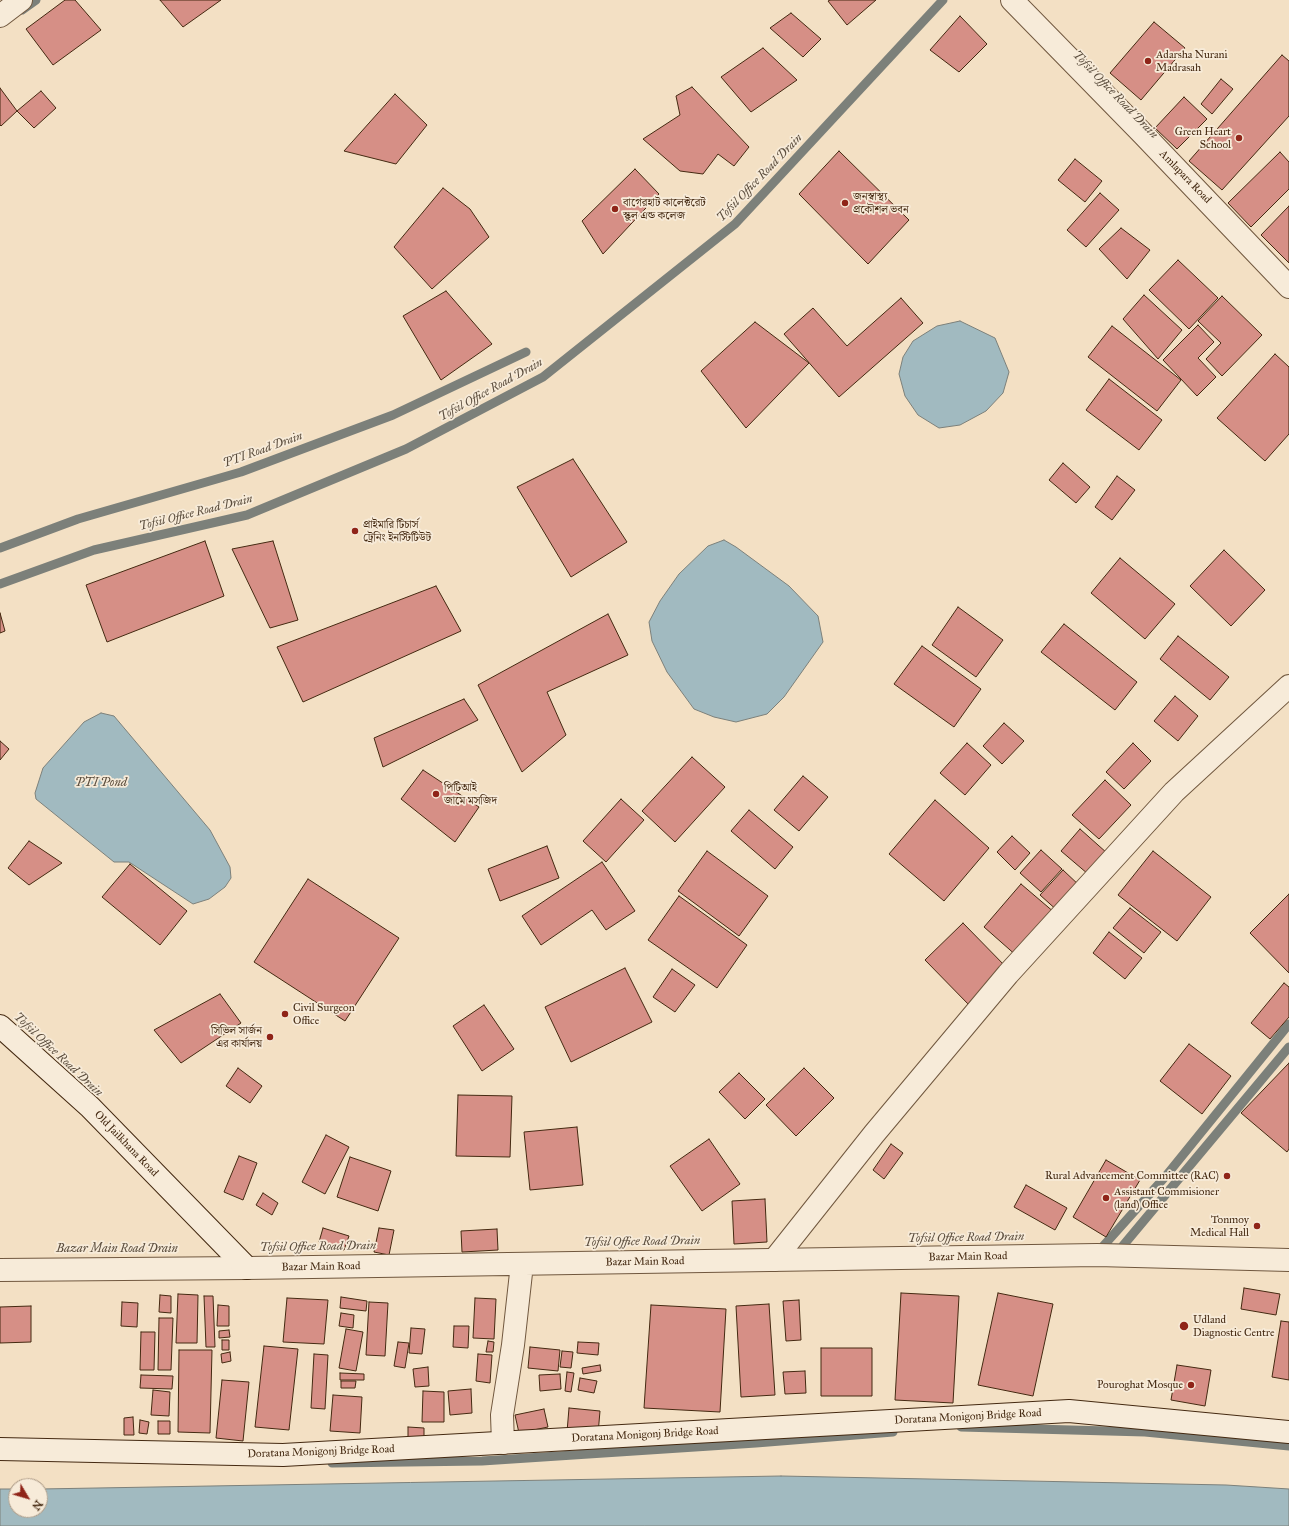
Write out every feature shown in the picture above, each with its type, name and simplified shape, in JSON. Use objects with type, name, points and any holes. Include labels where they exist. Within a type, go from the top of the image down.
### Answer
[{"type":"street","points":[[0,16],[21,0]]},
{"type":"street","name":"Amlapara Road","points":[[1012,0],[1143,134],[1289,287]]},
{"type":"street","points":[[774,1260],[874,1134],[1008,974],[1174,792],[1289,686]]},
{"type":"street","name":"Old Jailkhana Road","points":[[0,1026],[90,1107],[247,1268]]},
{"type":"street","name":"Bazar Main Road","points":[[0,1270],[247,1268],[1097,1255],[1289,1260]]},
{"type":"street","points":[[503,1443],[502,1415],[513,1345],[522,1264]]},
{"type":"street","name":"Doratana Monigonj Bridge Road","points":[[0,1449],[283,1455],[1069,1411],[1289,1432]]},
{"type":"water","points":[[960,321],[995,338],[1009,372],[1003,393],[986,411],[960,425],[939,428],[918,415],[905,396],[899,374],[903,357],[913,341],[937,326]]},
{"type":"water","points":[[724,540],[736,547],[789,586],[818,616],[823,642],[784,697],[767,714],[736,722],[714,717],[694,709],[667,672],[652,641],[649,622],[660,601],[679,574],[708,546]]},
{"type":"water","name":"PTI Pond","points":[[101,713],[114,716],[210,830],[230,867],[231,878],[225,887],[209,899],[193,904],[129,862],[114,862],[36,799],[35,793],[43,768],[84,722]]},
{"type":"water","points":[[781,1476],[1226,1485],[1289,1489],[1289,1526],[0,1526],[0,1489],[8,1489],[8,1518],[48,1518],[48,1489]]},
{"type":"building","points":[[65,0],[75,0],[101,30],[53,65],[26,29]]},
{"type":"building","points":[[160,0],[221,0],[183,27]]},
{"type":"building","points":[[876,0],[847,25],[828,1]]},
{"type":"building","points":[[791,13],[821,39],[803,57],[770,28]]},
{"type":"building","points":[[960,16],[987,44],[959,72],[930,50]]},
{"type":"building","name":"Adarsha Nurani Madrasah","points":[[1154,22],[1185,48],[1141,100],[1110,73]]},
{"type":"building","points":[[763,48],[797,80],[751,112],[721,77]]},
{"type":"building","name":"Green Heart School","points":[[1282,55],[1289,61],[1289,116],[1222,190],[1189,161]]},
{"type":"building","points":[[1221,79],[1233,89],[1212,114],[1201,104]]},
{"type":"building","points":[[692,87],[749,147],[734,166],[718,154],[703,174],[680,171],[643,139],[680,115],[676,96]]},
{"type":"building","points":[[0,88],[17,111],[1,126],[0,125]]},
{"type":"building","points":[[41,91],[56,108],[34,128],[17,111]]},
{"type":"building","points":[[395,94],[427,125],[396,164],[344,151]]},
{"type":"building","points":[[1184,97],[1207,119],[1177,149],[1155,128]]},
{"type":"building","points":[[839,151],[909,220],[868,264],[799,194]]},
{"type":"building","points":[[1280,152],[1289,162],[1289,189],[1251,227],[1228,203]]},
{"type":"building","points":[[1075,159],[1102,181],[1085,202],[1058,180]]},
{"type":"building","points":[[635,169],[659,194],[603,254],[582,221]]},
{"type":"building","points":[[443,188],[470,209],[489,237],[432,289],[394,247]]},
{"type":"building","points":[[1100,193],[1119,210],[1086,247],[1067,230]]},
{"type":"building","points":[[1289,206],[1289,263],[1261,235]]},
{"type":"building","points":[[1121,228],[1150,250],[1127,279],[1099,249]]},
{"type":"building","points":[[1178,260],[1218,298],[1189,329],[1149,290]]},
{"type":"building","points":[[446,291],[492,344],[441,380],[403,316]]},
{"type":"building","points":[[1144,295],[1182,330],[1158,359],[1123,319]]},
{"type":"building","points":[[1222,296],[1262,335],[1222,376],[1206,359],[1221,343],[1198,321]]},
{"type":"building","points":[[901,298],[923,323],[839,397],[784,334],[813,308],[847,346]]},
{"type":"building","points":[[755,322],[809,363],[746,428],[701,371]]},
{"type":"building","points":[[1198,325],[1214,342],[1198,358],[1216,377],[1197,396],[1163,360]]},
{"type":"building","points":[[1112,326],[1181,380],[1157,411],[1088,357]]},
{"type":"building","points":[[1275,354],[1289,367],[1289,434],[1265,461],[1217,418]]},
{"type":"building","points":[[1109,379],[1162,420],[1139,450],[1086,410]]},
{"type":"building","points":[[573,459],[627,542],[571,577],[517,487]]},
{"type":"building","points":[[1063,463],[1090,487],[1076,503],[1049,480]]},
{"type":"building","points":[[1117,476],[1135,490],[1112,520],[1095,507]]},
{"type":"building","points":[[205,541],[224,596],[107,642],[86,585]]},
{"type":"building","points":[[273,541],[298,620],[270,628],[232,549]]},
{"type":"building","points":[[1224,550],[1265,590],[1231,626],[1190,586]]},
{"type":"building","points":[[1120,558],[1175,604],[1145,639],[1091,593]]},
{"type":"building","points":[[436,586],[461,631],[303,702],[277,647]]},
{"type":"building","points":[[958,607],[1003,640],[976,677],[932,645]]},
{"type":"building","points":[[0,613],[5,631],[0,633]]},
{"type":"building","points":[[608,614],[628,655],[547,692],[566,735],[522,772],[478,685]]},
{"type":"building","points":[[1064,624],[1137,682],[1115,710],[1041,652]]},
{"type":"building","points":[[1178,636],[1229,677],[1210,700],[1160,659]]},
{"type":"building","points":[[922,646],[981,689],[954,727],[894,684]]},
{"type":"building","points":[[1175,696],[1198,716],[1178,741],[1154,721]]},
{"type":"building","points":[[464,699],[478,720],[383,767],[374,738]]},
{"type":"building","points":[[1004,723],[1024,741],[1002,764],[983,746]]},
{"type":"building","points":[[0,741],[9,749],[0,760]]},
{"type":"building","points":[[967,743],[991,765],[965,795],[940,773]]},
{"type":"building","points":[[1133,743],[1151,761],[1124,789],[1106,772]]},
{"type":"building","points":[[692,757],[725,787],[675,842],[642,811]]},
{"type":"building","points":[[423,770],[479,807],[455,842],[401,799]]},
{"type":"building","points":[[803,776],[828,797],[799,831],[774,810]]},
{"type":"building","points":[[1105,780],[1131,805],[1099,839],[1072,815]]},
{"type":"building","points":[[621,799],[644,820],[606,862],[583,841]]},
{"type":"building","points":[[935,800],[989,848],[944,901],[889,854]]},
{"type":"building","points":[[749,810],[793,847],[775,869],[731,831]]},
{"type":"building","points":[[1080,829],[1107,853],[1088,874],[1061,851]]},
{"type":"building","points":[[1012,836],[1030,853],[1015,870],[997,852]]},
{"type":"building","points":[[29,841],[62,863],[29,885],[8,868]]},
{"type":"building","points":[[547,846],[559,878],[500,901],[488,869]]},
{"type":"building","points":[[1041,850],[1062,869],[1041,892],[1020,873]]},
{"type":"building","points":[[707,851],[768,896],[739,936],[678,891]]},
{"type":"building","points":[[1153,851],[1211,897],[1177,941],[1118,895]]},
{"type":"building","points":[[602,862],[635,911],[606,930],[592,910],[541,945],[522,916]]},
{"type":"building","points":[[130,864],[187,911],[160,945],[102,897]]},
{"type":"building","points":[[1063,870],[1081,887],[1059,912],[1040,895]]},
{"type":"building","points":[[308,879],[399,938],[345,1021],[254,962]]},
{"type":"building","points":[[1021,884],[1055,913],[1018,957],[984,927]]},
{"type":"building","points":[[1289,894],[1289,973],[1250,933]]},
{"type":"building","points":[[679,896],[747,945],[717,988],[648,940]]},
{"type":"building","points":[[1130,908],[1161,932],[1144,953],[1113,928]]},
{"type":"building","points":[[963,923],[1008,969],[970,1006],[925,960]]},
{"type":"building","points":[[1109,932],[1142,958],[1125,979],[1093,953]]},
{"type":"building","points":[[625,968],[652,1022],[571,1062],[545,1007]]},
{"type":"building","points":[[672,969],[695,985],[675,1012],[653,997]]},
{"type":"building","points":[[1284,983],[1289,987],[1289,1017],[1270,1039],[1251,1023]]},
{"type":"building","points":[[220,994],[241,1023],[181,1063],[154,1030]]},
{"type":"building","points":[[484,1005],[514,1049],[482,1071],[453,1026]]},
{"type":"building","points":[[1189,1044],[1231,1076],[1202,1114],[1160,1081]]},
{"type":"building","points":[[1289,1063],[1289,1149],[1287,1152],[1241,1113]]},
{"type":"building","points":[[238,1068],[262,1086],[250,1103],[226,1086]]},
{"type":"building","points":[[804,1068],[834,1098],[796,1136],[766,1105]]},
{"type":"building","points":[[739,1073],[765,1099],[745,1119],[719,1092]]},
{"type":"building","points":[[458,1095],[512,1096],[510,1157],[456,1156]]},
{"type":"building","points":[[577,1127],[583,1185],[530,1190],[524,1132]]},
{"type":"building","points":[[326,1135],[349,1147],[325,1194],[302,1182]]},
{"type":"building","points":[[709,1139],[740,1184],[702,1211],[670,1166]]},
{"type":"building","points":[[891,1144],[903,1153],[884,1179],[873,1170]]},
{"type":"building","points":[[239,1156],[257,1163],[243,1200],[224,1192]]},
{"type":"building","points":[[350,1157],[391,1171],[378,1211],[337,1197]]},
{"type":"building","name":"Assistant Commisioner (land) Office","points":[[1106,1160],[1140,1180],[1106,1237],[1073,1217]]},
{"type":"building","points":[[1026,1185],[1067,1208],[1055,1230],[1014,1207]]},
{"type":"building","points":[[263,1193],[278,1203],[272,1215],[256,1205]]},
{"type":"building","points":[[765,1199],[767,1242],[734,1244],[732,1201]]},
{"type":"building","points":[[323,1228],[349,1236],[344,1250],[319,1242]]},
{"type":"building","points":[[379,1228],[394,1230],[389,1255],[374,1252]]},
{"type":"building","points":[[497,1229],[498,1250],[462,1252],[461,1231]]},
{"type":"building","points":[[1244,1288],[1280,1294],[1276,1315],[1241,1309]]},
{"type":"building","points":[[901,1293],[959,1296],[953,1403],[895,1400]]},
{"type":"building","points":[[998,1293],[1053,1304],[1033,1396],[978,1385]]},
{"type":"building","points":[[178,1294],[198,1295],[197,1343],[176,1343]]},
{"type":"building","points":[[160,1295],[171,1296],[171,1313],[159,1312]]},
{"type":"building","points":[[204,1296],[213,1296],[215,1347],[206,1347]]},
{"type":"building","points":[[341,1297],[367,1301],[366,1311],[340,1308]]},
{"type":"building","points":[[287,1298],[328,1300],[324,1344],[283,1342]]},
{"type":"building","points":[[475,1298],[496,1299],[494,1339],[473,1338]]},
{"type":"building","points":[[799,1300],[801,1340],[786,1341],[783,1301]]},
{"type":"building","points":[[122,1302],[138,1303],[137,1327],[121,1326]]},
{"type":"building","points":[[369,1302],[388,1303],[385,1356],[366,1355]]},
{"type":"building","points":[[769,1304],[775,1395],[741,1397],[736,1306]]},
{"type":"building","points":[[218,1305],[229,1306],[229,1326],[217,1326]]},
{"type":"building","points":[[651,1305],[726,1309],[720,1412],[644,1408]]},
{"type":"building","points":[[31,1306],[31,1342],[0,1343],[0,1307]]},
{"type":"building","points":[[341,1313],[354,1315],[353,1328],[339,1326]]},
{"type":"building","points":[[159,1318],[173,1318],[171,1370],[158,1370]]},
{"type":"building","points":[[1281,1321],[1289,1322],[1289,1380],[1272,1377]]},
{"type":"building","points":[[454,1326],[469,1326],[468,1348],[453,1347]]},
{"type":"building","points":[[411,1328],[425,1329],[422,1354],[409,1353]]},
{"type":"building","points":[[346,1329],[363,1332],[356,1371],[339,1368]]},
{"type":"building","points":[[229,1330],[230,1337],[219,1338],[219,1331]]},
{"type":"building","points":[[141,1332],[155,1332],[154,1370],[140,1370]]},
{"type":"building","points":[[222,1340],[229,1340],[229,1350],[222,1350]]},
{"type":"building","points":[[488,1341],[494,1342],[493,1352],[486,1352]]},
{"type":"building","points":[[398,1342],[409,1343],[405,1368],[394,1366]]},
{"type":"building","points":[[578,1342],[599,1343],[598,1355],[577,1353]]},
{"type":"building","points":[[264,1346],[298,1349],[289,1430],[255,1427]]},
{"type":"building","points":[[530,1347],[560,1350],[558,1371],[528,1368]]},
{"type":"building","points":[[821,1348],[872,1348],[872,1396],[821,1396]]},
{"type":"building","points":[[179,1350],[212,1350],[210,1433],[178,1432]]},
{"type":"building","points":[[562,1351],[573,1352],[571,1368],[560,1367]]},
{"type":"building","points":[[230,1352],[231,1361],[222,1363],[221,1354]]},
{"type":"building","points":[[314,1354],[328,1355],[325,1409],[311,1408]]},
{"type":"building","points":[[478,1354],[492,1355],[490,1383],[476,1381]]},
{"type":"building","points":[[600,1365],[601,1371],[583,1374],[582,1368]]},
{"type":"building","name":"Pouroghat Mosque","points":[[1177,1365],[1211,1370],[1205,1406],[1171,1400]]},
{"type":"building","points":[[428,1367],[429,1386],[415,1387],[413,1369]]},
{"type":"building","points":[[805,1371],[806,1393],[785,1394],[783,1372]]},
{"type":"building","points":[[567,1372],[574,1373],[571,1392],[565,1391]]},
{"type":"building","points":[[340,1373],[364,1374],[364,1380],[340,1380]]},
{"type":"building","points":[[560,1374],[561,1389],[540,1391],[539,1375]]},
{"type":"building","points":[[141,1375],[173,1376],[172,1389],[140,1388]]},
{"type":"building","points":[[580,1378],[597,1381],[594,1393],[578,1390]]},
{"type":"building","points":[[222,1380],[249,1382],[243,1441],[216,1438]]},
{"type":"building","points":[[341,1381],[356,1381],[355,1388],[341,1388]]},
{"type":"building","points":[[471,1389],[472,1413],[450,1415],[448,1391]]},
{"type":"building","points":[[153,1390],[170,1392],[169,1416],[151,1415]]},
{"type":"building","points":[[423,1391],[444,1392],[444,1422],[422,1422]]},
{"type":"building","points":[[333,1395],[362,1397],[360,1433],[330,1431]]},
{"type":"building","points":[[569,1408],[600,1411],[598,1434],[567,1432]]},
{"type":"building","points":[[544,1409],[548,1427],[519,1433],[515,1415]]},
{"type":"building","points":[[133,1417],[134,1435],[124,1435],[124,1418]]},
{"type":"building","points":[[140,1420],[149,1422],[147,1434],[139,1433]]},
{"type":"building","points":[[158,1421],[170,1421],[170,1434],[158,1434]]},
{"type":"building","points":[[408,1427],[424,1428],[424,1440],[408,1439]]},
{"type":"waterway","points":[[22,10],[36,0]]},
{"type":"waterway","name":"Tofsil Office Road Drain","points":[[0,584],[94,550],[247,515],[406,449],[543,377],[735,224],[943,0]]},
{"type":"waterway","name":"PTI Road Drain","points":[[0,548],[78,519],[241,472],[393,415],[526,352]]},
{"type":"waterway","points":[[1097,1253],[1165,1177],[1289,1024]]},
{"type":"waterway","name":"Tofsil Office Road Drain","points":[[1112,1248],[1121,1248],[1289,1047]]},
{"type":"waterway","points":[[961,1427],[1145,1432],[1289,1446]]},
{"type":"waterway","points":[[332,1463],[482,1461],[756,1443],[893,1432]]},
{"type":"place","name":"Adarsha Nurani Madrasah","points":[[1148,61]]},
{"type":"place","name":"Green Heart School","points":[[1239,138]]},
{"type":"place","name":"জনস্বাস্থ্য প্রকৌশল ভবন","points":[[845,203]]},
{"type":"place","name":"বাগেরহাট কালেক্টরেট স্কুল এন্ড কলেজ","points":[[615,209]]},
{"type":"place","name":"প্রাইমারি টিচার্স ট্রেনিং ইনস্টিটিউট","points":[[355,531]]},
{"type":"place","name":"পিটিআই জামে মসজিদ","points":[[436,794]]},
{"type":"place","name":"Civil Surgeon Office","points":[[285,1014]]},
{"type":"place","name":"সিভিল সার্জন এর কার্যালয়","points":[[270,1037]]},
{"type":"place","name":"Rural Advancement Committee (RAC)","points":[[1227,1176]]},
{"type":"place","name":"Assistant Commisioner (land) Office","points":[[1106,1198]]},
{"type":"place","name":"Tonmoy Medical Hall","points":[[1257,1226]]},
{"type":"place","name":"Udland Diagnostic Centre","points":[[1184,1326]]},
{"type":"place","name":"Pouroghat Mosque","points":[[1191,1385]]},
{"type":"water label","name":"Bazar Main Road Drain","points":[[117,1249]]}]
